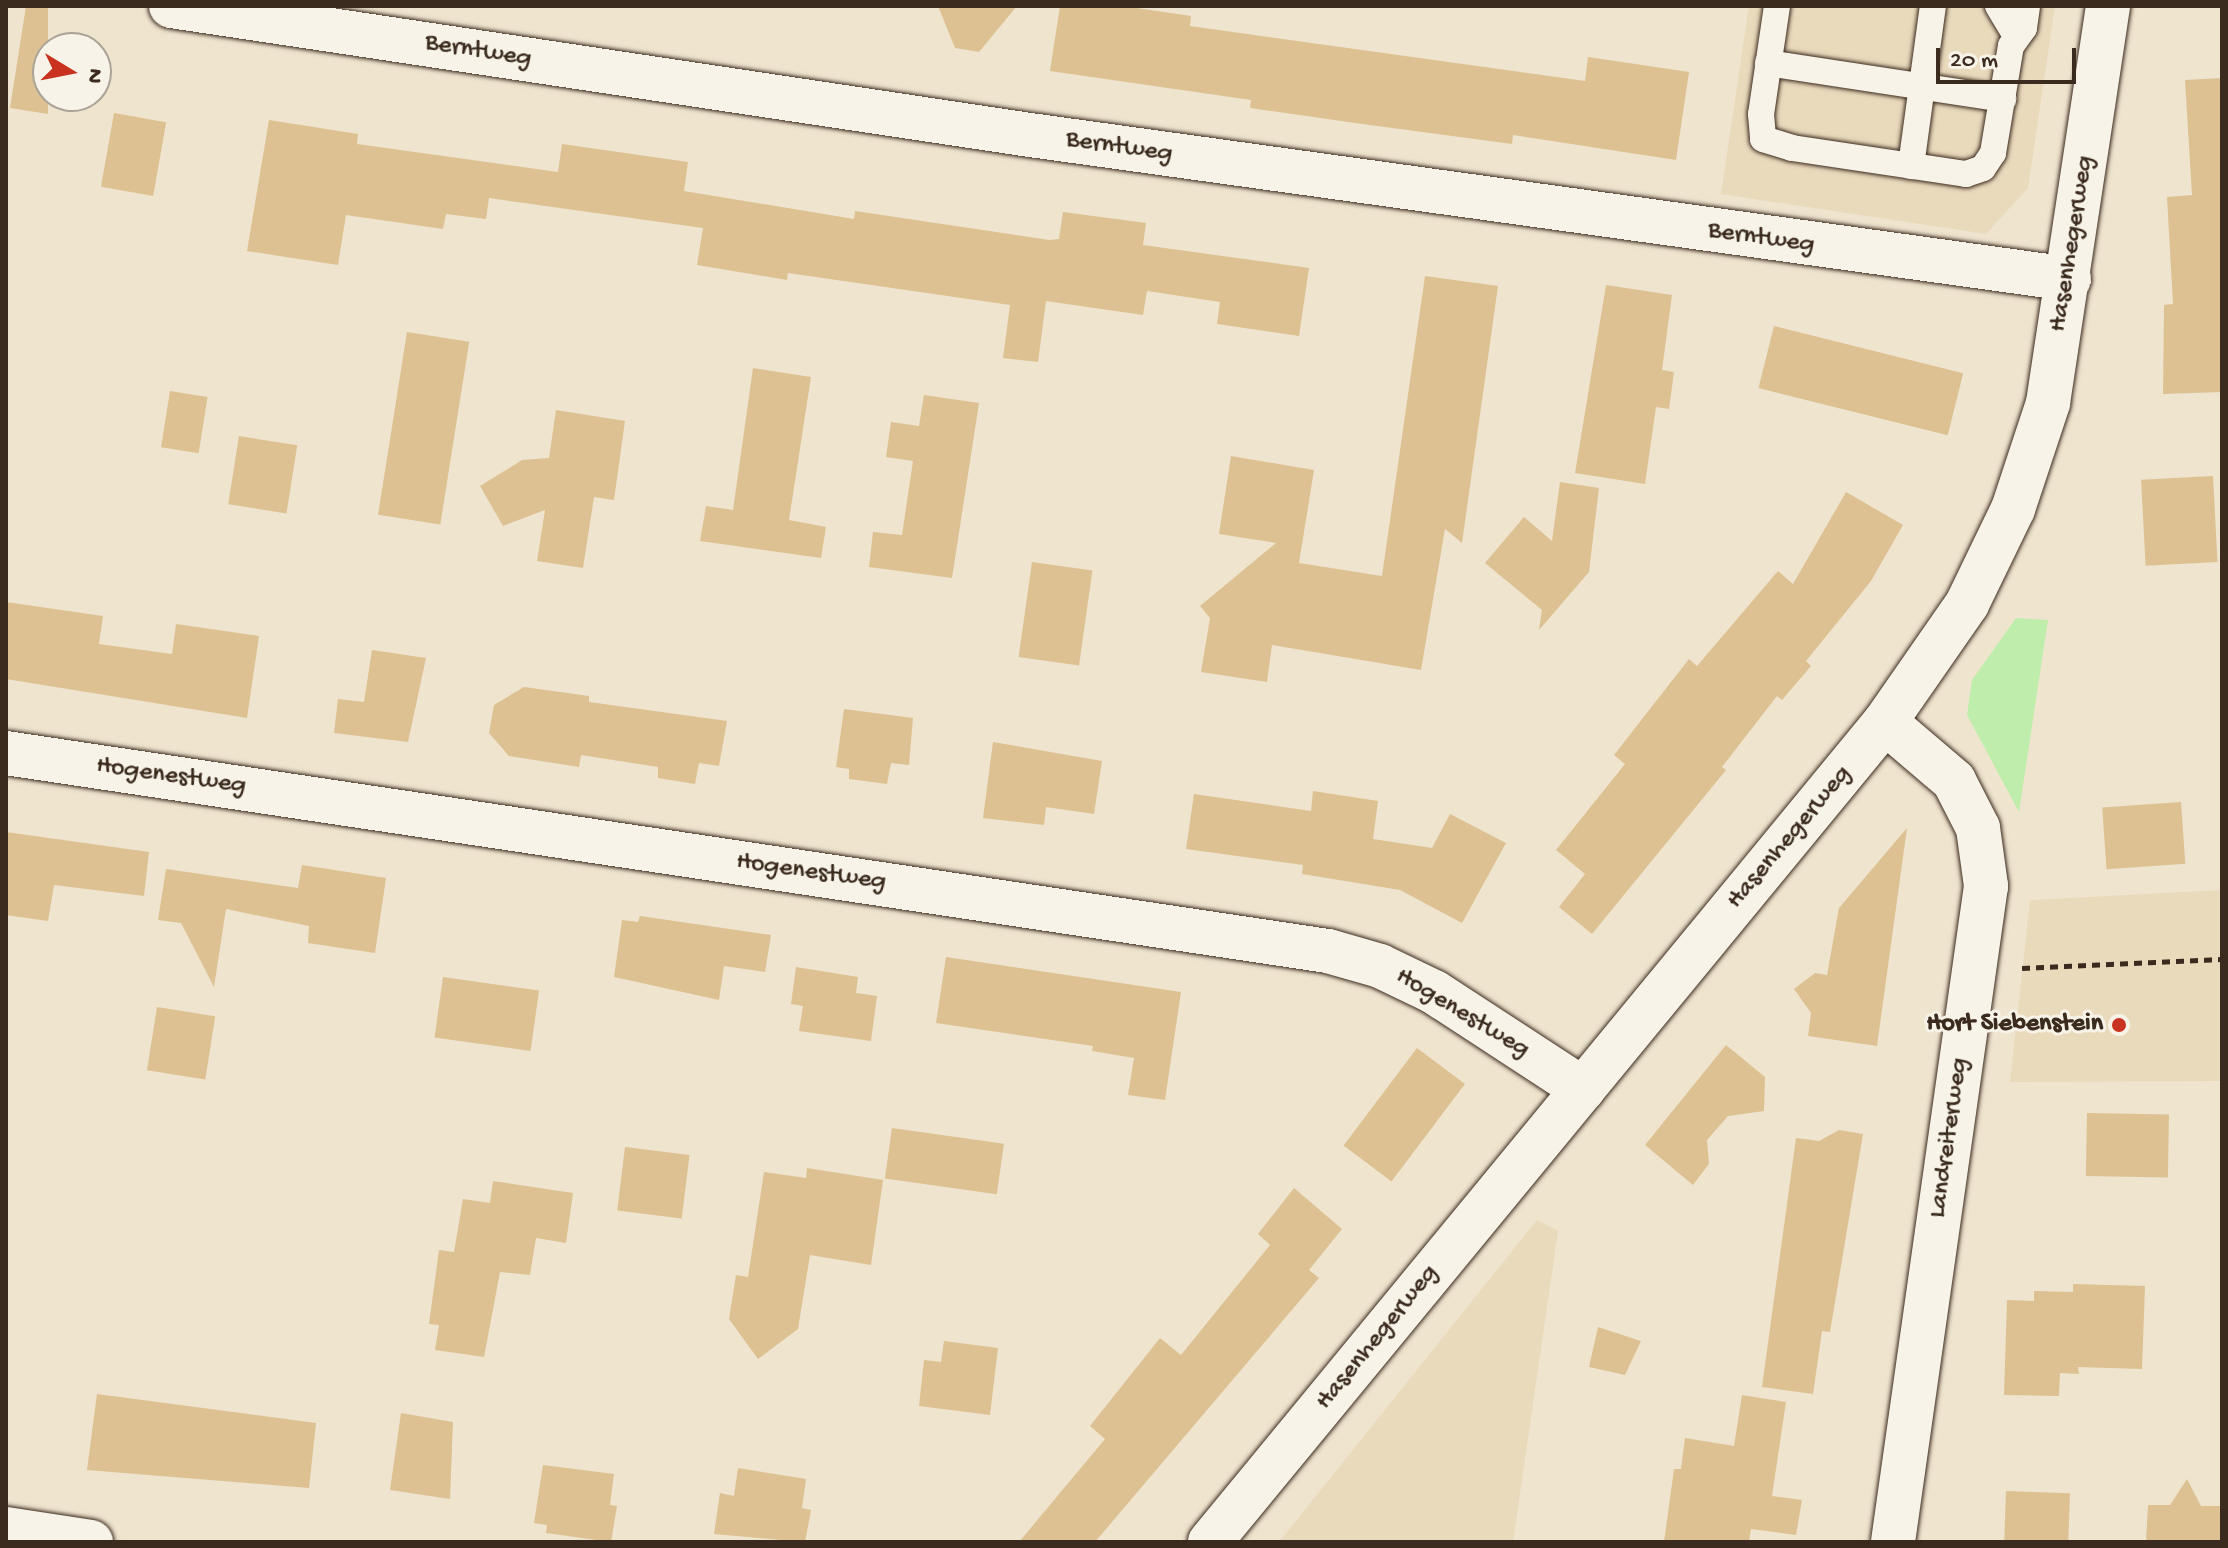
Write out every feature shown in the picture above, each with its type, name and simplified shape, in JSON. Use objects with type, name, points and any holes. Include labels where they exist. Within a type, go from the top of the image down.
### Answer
[{"type":"street","name":"Berntweg","points":[[171,6],[1023,134],[2069,279]]},
{"type":"street","name":"Hasenhegerweg","points":[[1210,1542],[1885,722],[1967,604],[2013,509],[2048,403],[2108,6]]},
{"type":"street","name":"Landreiterweg","points":[[1885,722],[1954,781],[1978,828],[1986,886],[1893,1542]]},
{"type":"street","name":"Hogenestweg","points":[[6,753],[1328,951],[1380,966],[1434,992],[1583,1089]]},
{"type":"street","points":[[6,1529],[91,1542]]},
{"type":"lane","points":[[1777,6],[1760,126],[1769,144],[1966,174],[1983,168],[1996,142],[2015,34],[1998,6]]},
{"type":"lane","points":[[1911,166],[1933,6]]},
{"type":"lane","points":[[2015,34],[2024,28],[2027,6]]},
{"type":"lane","points":[[1770,52],[1924,86],[2003,99]]},
{"type":"path","points":[[2009,969],[2222,959]]},
{"type":"shaded area","points":[[1749,6],[2055,6],[2028,188],[1986,234],[1721,194]]},
{"type":"shaded area","name":"Hort Siebenstein","points":[[2222,890],[2222,1081],[2010,1082],[2030,900]]},
{"type":"shaded area","points":[[1537,1220],[1558,1231],[1513,1542],[1279,1542]]},
{"type":"green space","points":[[2016,618],[2048,620],[2019,812],[1967,715],[1972,680]]},
{"type":"building","points":[[26,6],[48,6],[48,32],[32,32],[32,111],[10,108]]},
{"type":"building","points":[[938,6],[1017,6],[979,52],[955,48]]},
{"type":"building","points":[[1060,6],[1123,6],[1191,16],[1190,26],[1585,81],[1588,57],[1689,72],[1676,160],[1513,135],[1512,144],[1355,123],[1250,108],[1251,100],[1050,71]]},
{"type":"building","points":[[2222,78],[2222,392],[2163,394],[2164,305],[2173,304],[2167,197],[2192,195],[2185,80]]},
{"type":"building","points":[[114,113],[166,122],[153,196],[101,187]]},
{"type":"building","points":[[269,120],[358,134],[357,144],[558,172],[562,144],[688,162],[684,191],[854,219],[855,211],[1049,240],[1059,239],[1063,212],[1146,223],[1143,245],[1309,268],[1299,336],[1217,324],[1220,302],[1147,291],[1143,315],[1046,301],[1038,362],[1003,358],[1010,305],[788,273],[787,280],[697,265],[703,228],[489,198],[486,219],[446,214],[443,229],[346,215],[338,265],[247,251]]},
{"type":"building","points":[[1425,276],[1498,286],[1462,543],[1445,529],[1421,670],[1272,645],[1267,682],[1201,672],[1210,618],[1200,606],[1276,543],[1219,534],[1231,456],[1314,470],[1299,563],[1382,576]]},
{"type":"building","points":[[1606,285],[1672,295],[1662,370],[1674,372],[1669,409],[1656,407],[1645,484],[1575,473]]},
{"type":"building","points":[[1774,326],[1963,373],[1948,435],[1759,388]]},
{"type":"building","points":[[407,332],[469,342],[440,525],[378,515]]},
{"type":"building","points":[[753,368],[811,377],[789,520],[826,527],[821,558],[700,541],[706,506],[733,510]]},
{"type":"building","points":[[170,391],[208,397],[199,453],[161,447]]},
{"type":"building","points":[[924,395],[979,403],[952,578],[869,567],[873,532],[902,535],[913,461],[886,457],[891,422],[919,426]]},
{"type":"building","points":[[556,410],[625,421],[614,500],[594,497],[583,568],[537,561],[545,510],[503,526],[480,486],[522,460],[549,458]]},
{"type":"building","points":[[239,436],[297,445],[286,513],[228,504]]},
{"type":"building","points":[[2213,476],[2218,562],[2146,566],[2141,480]]},
{"type":"building","points":[[1560,482],[1599,488],[1589,572],[1539,630],[1542,610],[1485,563],[1524,517],[1552,541]]},
{"type":"building","points":[[1846,492],[1903,525],[1871,581],[1806,661],[1811,666],[1782,700],[1777,696],[1722,767],[1726,770],[1592,934],[1559,907],[1585,874],[1556,850],[1625,764],[1614,755],[1689,659],[1697,666],[1778,571],[1793,584]]},
{"type":"building","points":[[1032,562],[1092,570],[1079,666],[1019,657]]},
{"type":"building","points":[[6,602],[103,616],[99,644],[172,654],[176,624],[259,636],[247,718],[6,679]]},
{"type":"building","points":[[372,650],[426,658],[408,742],[334,733],[338,699],[364,702]]},
{"type":"building","points":[[524,687],[589,696],[589,702],[727,721],[719,766],[699,763],[695,784],[658,778],[658,767],[581,755],[579,767],[509,756],[489,733],[494,705]]},
{"type":"building","points":[[844,709],[913,718],[909,765],[891,763],[887,784],[849,779],[849,769],[836,767]]},
{"type":"building","points":[[993,742],[1102,761],[1094,814],[1046,807],[1044,825],[983,818]]},
{"type":"building","points":[[1313,791],[1378,801],[1373,839],[1432,848],[1450,814],[1506,843],[1462,923],[1400,890],[1302,874],[1303,865],[1186,849],[1194,794],[1311,811]]},
{"type":"building","points":[[2181,802],[2185,864],[2107,869],[2102,808]]},
{"type":"building","points":[[1907,828],[1877,1046],[1808,1036],[1811,1013],[1794,989],[1815,973],[1827,975],[1839,908]]},
{"type":"building","points":[[6,832],[149,852],[144,896],[54,885],[48,921],[6,915]]},
{"type":"building","points":[[302,865],[386,878],[375,953],[308,943],[309,926],[226,909],[214,987],[181,923],[158,920],[166,869],[298,888]]},
{"type":"building","points":[[640,916],[771,935],[765,972],[724,966],[719,1000],[614,977],[622,920],[638,922]]},
{"type":"building","points":[[946,957],[1181,992],[1165,1100],[1128,1095],[1134,1058],[1092,1051],[1093,1046],[936,1023]]},
{"type":"building","points":[[796,967],[858,977],[856,993],[877,996],[871,1041],[799,1031],[803,1006],[791,1004]]},
{"type":"building","points":[[443,977],[539,990],[531,1051],[435,1037]]},
{"type":"building","points":[[157,1007],[215,1016],[205,1079],[147,1070]]},
{"type":"building","points":[[1726,1045],[1765,1077],[1764,1111],[1728,1116],[1707,1140],[1709,1164],[1693,1185],[1645,1145]]},
{"type":"building","points":[[1417,1048],[1465,1084],[1391,1182],[1344,1145]]},
{"type":"building","points":[[2087,1113],[2169,1114],[2168,1177],[2086,1176]]},
{"type":"building","points":[[892,1128],[1004,1144],[997,1194],[885,1179]]},
{"type":"building","points":[[1839,1130],[1863,1134],[1830,1332],[1822,1331],[1813,1394],[1762,1387],[1796,1138],[1819,1141]]},
{"type":"building","points":[[625,1147],[690,1155],[682,1218],[617,1211]]},
{"type":"building","points":[[807,1168],[883,1180],[871,1265],[810,1255],[798,1329],[758,1359],[729,1319],[736,1275],[748,1277],[764,1172],[806,1178]]},
{"type":"building","points":[[493,1181],[573,1193],[566,1243],[536,1238],[530,1275],[500,1272],[484,1357],[435,1350],[439,1325],[429,1324],[439,1250],[454,1252],[463,1199],[490,1203]]},
{"type":"building","points":[[1294,1188],[1342,1229],[1309,1270],[1319,1278],[1095,1542],[1019,1542],[1105,1439],[1090,1426],[1160,1338],[1181,1355],[1270,1245],[1258,1234]]},
{"type":"building","points":[[2073,1284],[2145,1286],[2142,1369],[2078,1367],[2079,1374],[2060,1373],[2059,1396],[2004,1395],[2007,1300],[2034,1301],[2034,1291],[2073,1292]]},
{"type":"building","points":[[1598,1327],[1641,1341],[1625,1375],[1589,1367]]},
{"type":"building","points":[[944,1341],[998,1348],[990,1415],[919,1406],[924,1360],[941,1362]]},
{"type":"building","points":[[97,1394],[316,1423],[309,1488],[87,1470]]},
{"type":"building","points":[[1742,1395],[1786,1402],[1772,1496],[1802,1500],[1796,1535],[1751,1529],[1749,1542],[1664,1542],[1674,1469],[1681,1469],[1685,1438],[1734,1446]]},
{"type":"building","points":[[401,1413],[453,1422],[450,1499],[390,1490]]},
{"type":"building","points":[[543,1465],[614,1474],[610,1505],[617,1506],[611,1542],[546,1533],[547,1525],[534,1523]]},
{"type":"building","points":[[738,1468],[806,1479],[802,1508],[811,1510],[805,1542],[714,1534],[720,1493],[734,1496]]},
{"type":"building","points":[[2187,1479],[2201,1506],[2222,1506],[2222,1542],[2146,1542],[2148,1505],[2170,1505]]},
{"type":"building","points":[[2006,1491],[2070,1493],[2068,1542],[2004,1542]]},
{"type":"place","name":"Hort Siebenstein","points":[[2119,1025]]}]
